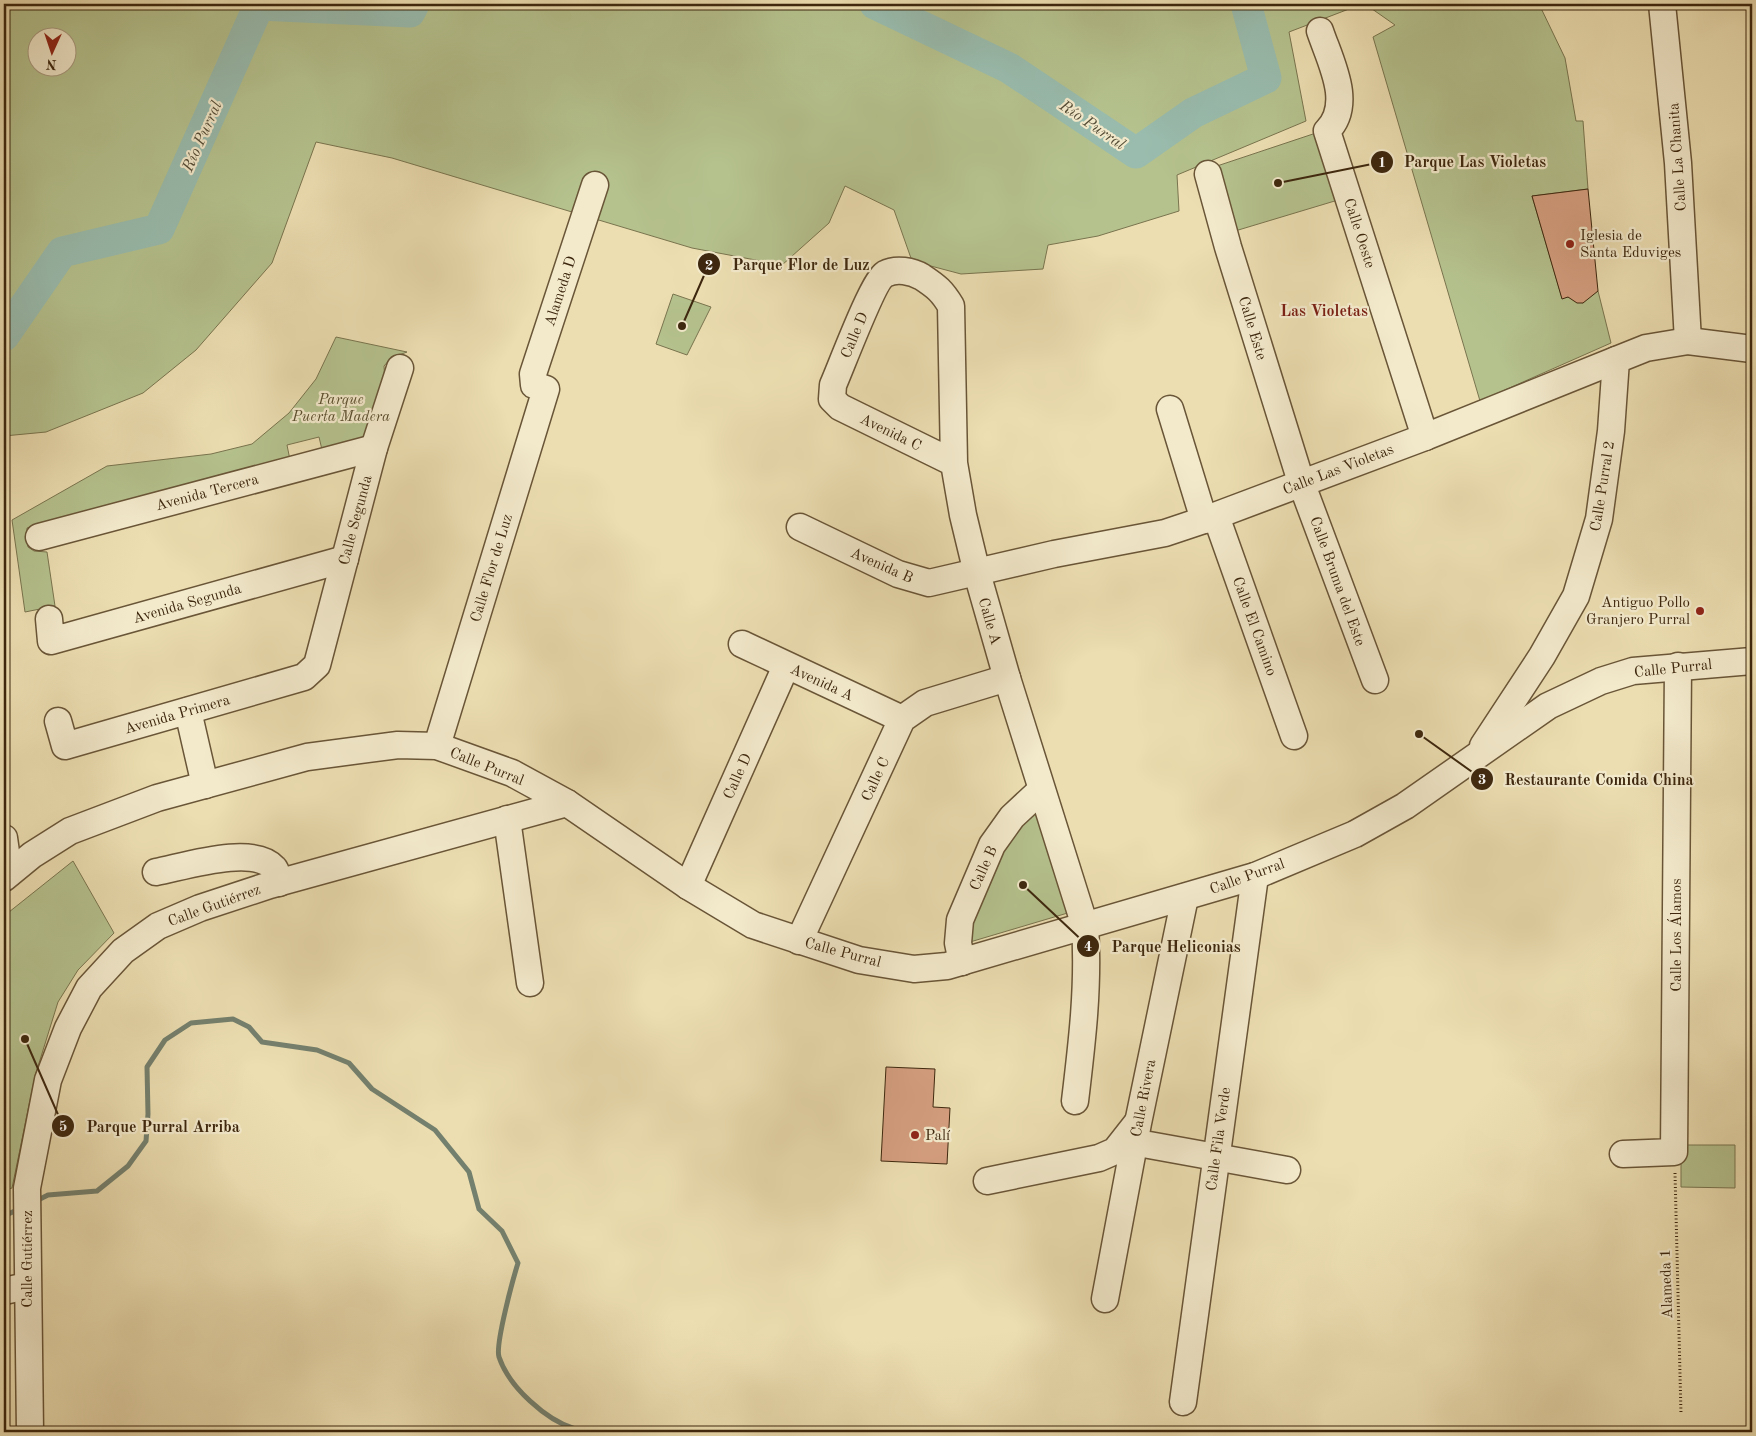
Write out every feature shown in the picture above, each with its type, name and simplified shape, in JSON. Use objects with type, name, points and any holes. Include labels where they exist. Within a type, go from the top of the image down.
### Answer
[{"type":"street","name":"Calle La Chanita","points":[[1662,4],[1678,163],[1688,341]]},
{"type":"street","name":"Calle Oeste","points":[[1320,31],[1339,92],[1338,114],[1335,123],[1327,131],[1424,437]]},
{"type":"street","name":"Calle Este","points":[[1208,174],[1228,247],[1301,482]]},
{"type":"street","name":"Alameda D","points":[[546,389],[534,385],[533,374],[595,185]]},
{"type":"street","name":"Calle A","points":[[884,274],[896,271],[914,272],[942,290],[951,306],[954,463],[977,573],[1006,678],[1086,926],[1087,961],[1084,1026],[1075,1101]]},
{"type":"street","name":"Calle D","points":[[832,398],[837,376],[874,289],[884,274]]},
{"type":"street","points":[[1616,360],[1646,348],[1688,341],[1752,349]]},
{"type":"street","name":"Calle Las Violetas","points":[[1054,554],[1165,533],[1210,518],[1424,437],[1616,360]]},
{"type":"street","name":"Calle Purral 2","points":[[1480,751],[1542,656],[1576,596],[1599,519],[1611,431],[1616,360]]},
{"type":"street","name":"Calle Segunda","points":[[311,672],[317,665],[374,448],[400,368]]},
{"type":"street","name":"Calle Flor de Luz","points":[[436,746],[546,389]]},
{"type":"street","name":"Avenida C","points":[[832,398],[840,408],[954,463]]},
{"type":"street","name":"Calle El Camino","points":[[1170,409],[1294,736]]},
{"type":"street","name":"Avenida Tercera","points":[[39,537],[374,448]]},
{"type":"street","name":"Calle Bruma del Este","points":[[1301,482],[1375,680]]},
{"type":"street","name":"Avenida B","points":[[800,527],[914,580],[929,583],[1054,554]]},
{"type":"street","name":"Avenida Segunda","points":[[49,619],[51,641],[345,559]]},
{"type":"street","name":"Avenida A","points":[[742,644],[902,719]]},
{"type":"street","name":"Calle Purral","points":[[7,876],[32,856],[70,831],[157,798],[307,757],[354,749],[398,745],[436,746],[512,773],[567,803],[688,886],[753,925],[859,960],[914,969],[962,962],[1255,876],[1355,834],[1405,806],[1480,751],[1516,730],[1548,706],[1601,681],[1633,671],[1752,661]]},
{"type":"street","name":"Calle D","points":[[688,886],[786,666]]},
{"type":"street","name":"Calle Los Álamos","points":[[1674,1152],[1678,666]]},
{"type":"street","name":"Avenida Primera","points":[[58,721],[65,746],[304,677],[311,672]]},
{"type":"street","points":[[902,719],[925,703],[1006,678]]},
{"type":"street","points":[[188,711],[205,785]]},
{"type":"street","name":"Calle C","points":[[799,941],[902,719]]},
{"type":"street","name":"Calle B","points":[[962,962],[958,943],[960,920],[992,845],[1012,817],[1041,790]]},
{"type":"street","name":"Calle Gutiérrez","points":[[30,1432],[16,1289],[28,1227],[27,1188],[48,1080],[68,1028],[89,988],[123,951],[158,926],[200,908],[279,882],[567,803]]},
{"type":"street","points":[[507,819],[530,983]]},
{"type":"street","points":[[4,838],[7,876]]},
{"type":"street","points":[[156,872],[237,856],[265,862],[275,869],[279,882]]},
{"type":"street","name":"Calle Fila Verde","points":[[1183,1402],[1215,1156],[1255,876]]},
{"type":"street","name":"Calle Rivera","points":[[1105,1299],[1143,1134],[1185,897]]},
{"type":"street","points":[[987,1181],[1100,1158],[1143,1134],[1215,1156],[1287,1170]]},
{"type":"street","points":[[1623,1154],[1674,1152]]},
{"type":"path","name":"Alameda 1","points":[[1674,1152],[1681,1414]]},
{"type":"green space","points":[[4,4],[1362,4],[1289,32],[1306,121],[1177,175],[1179,211],[1098,236],[1048,245],[1043,269],[961,274],[912,261],[894,210],[845,186],[829,223],[782,265],[692,248],[392,158],[316,142],[272,263],[196,350],[143,393],[46,432],[4,436]]},
{"type":"green space","points":[[1365,4],[1539,4],[1565,58],[1576,121],[1583,121],[1588,189],[1532,196],[1562,298],[1568,297],[1583,303],[1592,293],[1598,291],[1611,343],[1480,401],[1373,37],[1395,25]]},
{"type":"green space","points":[[1319,132],[1338,200],[1235,231],[1217,166]]},
{"type":"green space","points":[[673,294],[711,307],[687,355],[656,344]]},
{"type":"green space","name":"Parque Puerta Madera","points":[[336,337],[407,352],[391,358],[384,366],[385,381],[370,439],[323,454],[319,437],[287,445],[290,460],[27,528],[28,547],[34,551],[47,552],[55,606],[25,612],[12,520],[107,466],[211,454],[252,444],[289,413],[316,379]]},
{"type":"green space","points":[[1038,804],[1071,912],[970,942],[967,919],[994,859]]},
{"type":"green space","points":[[73,861],[114,933],[78,970],[58,1002],[35,1076],[12,1188],[4,1191],[4,916]]},
{"type":"green space","points":[[1681,1145],[1735,1145],[1735,1188],[1681,1187]]},
{"type":"building","name":"Iglesia de Santa Eduviges","points":[[1588,189],[1598,291],[1583,303],[1577,303],[1568,297],[1562,299],[1532,196]]},
{"type":"building","name":"Palí","points":[[886,1067],[935,1069],[933,1107],[950,1108],[947,1164],[881,1161]]},
{"type":"waterway","name":"Río Purral","points":[[4,336],[62,252],[159,229],[259,5],[410,12],[414,4]]},
{"type":"waterway","name":"Río Purral","points":[[875,4],[1009,68],[1136,153],[1193,113],[1266,78],[1246,4]]},
{"type":"waterway","points":[[36,1201],[48,1195],[97,1191],[128,1166],[146,1141],[148,1114],[147,1067],[165,1040],[191,1023],[233,1019],[249,1027],[262,1042],[317,1050],[349,1063],[372,1089],[435,1130],[469,1172],[479,1209],[502,1231],[518,1263],[505,1312],[498,1350],[499,1357],[511,1380],[530,1401],[564,1425],[581,1430],[612,1429],[624,1432]]},
{"type":"waterway","points":[[4,1216],[19,1209]]},
{"type":"place","name":"Parque Las Violetas","points":[[1278,183]]},
{"type":"place","name":"Iglesia de Santa Eduviges","points":[[1570,244]]},
{"type":"place","name":"Parque Flor de Luz","points":[[682,326]]},
{"type":"place","name":"Antiguo Pollo Granjero Purral","points":[[1700,611]]},
{"type":"place","name":"Restaurante Comida China","points":[[1419,734]]},
{"type":"place","name":"Parque Heliconias","points":[[1023,885]]},
{"type":"place","name":"Parque Purral Arriba","points":[[25,1039]]},
{"type":"place","name":"Palí","points":[[915,1135]]},
{"type":"district","name":"Las Violetas","points":[[1324,310]]}]
